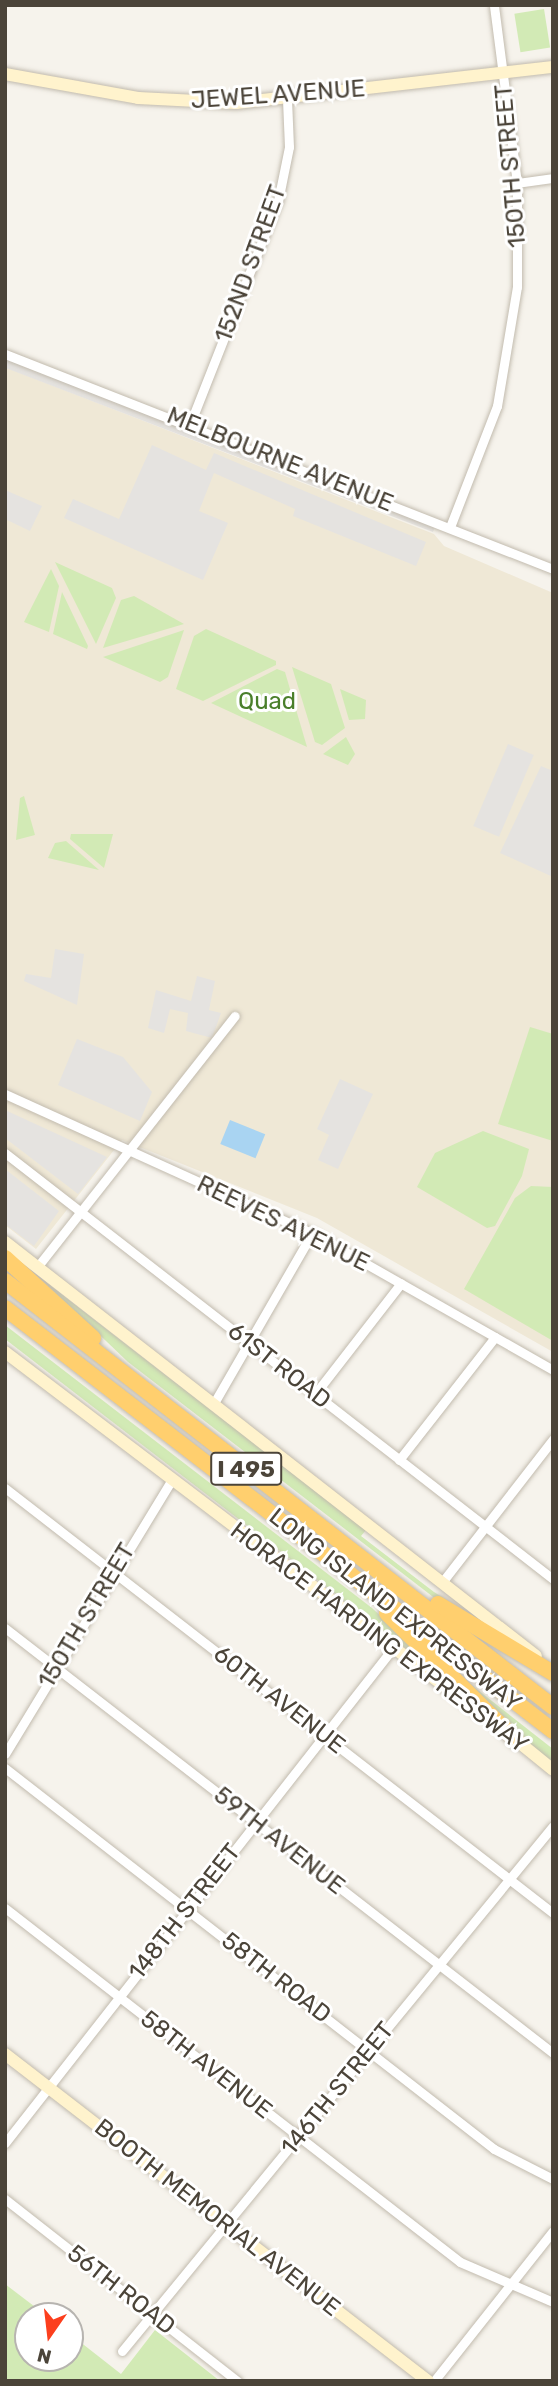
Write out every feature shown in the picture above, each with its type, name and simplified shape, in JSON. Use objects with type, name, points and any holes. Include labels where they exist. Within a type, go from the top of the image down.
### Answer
[{"type":"highway","points":[[5,1258],[133,1381]]},
{"type":"highway","name":"LONG ISLAND EXPRESSWAY","points":[[5,1280],[553,1707]]},
{"type":"highway","name":"LONG ISLAND EXPRESSWAY","points":[[5,1308],[553,1731]]},
{"type":"highway","points":[[5,1319],[76,1365]]},
{"type":"highway","points":[[360,1556],[553,1672]]},
{"type":"highway","points":[[352,1575],[517,1741]]},
{"type":"main road","name":"JEWEL AVENUE","points":[[5,74],[149,99],[286,100],[553,67]]},
{"type":"main road","points":[[5,1242],[443,1581],[553,1672]]},
{"type":"main road","name":"HORACE HARDING EXPRESSWAY","points":[[5,1352],[553,1770]]},
{"type":"main road","name":"BOOTH MEMORIAL AVENUE","points":[[5,2054],[428,2381]]},
{"type":"street","name":"150TH STREET","points":[[450,527],[486,442],[506,365],[517,287],[517,183],[494,5]]},
{"type":"street","name":"152ND STREET","points":[[191,424],[278,201],[289,147],[286,100]]},
{"type":"street","points":[[517,183],[553,178]]},
{"type":"street","name":"MELBOURNE AVENUE","points":[[5,354],[191,424],[553,569]]},
{"type":"street","points":[[38,1266],[235,1016]]},
{"type":"street","name":"REEVES AVENUE","points":[[5,1094],[312,1233],[553,1370]]},
{"type":"street","name":"61ST ROAD","points":[[5,1153],[553,1579]]},
{"type":"street","points":[[214,1403],[312,1233]]},
{"type":"street","points":[[315,1394],[401,1283]]},
{"type":"street","points":[[399,1460],[495,1337]]},
{"type":"street","points":[[443,1581],[553,1438]]},
{"type":"street","name":"150TH STREET","points":[[5,1754],[113,1571],[171,1480]]},
{"type":"street","name":"60TH AVENUE","points":[[5,1488],[553,1913]]},
{"type":"street","name":"59TH AVENUE","points":[[5,1628],[553,2053]]},
{"type":"street","name":"148TH STREET","points":[[5,2143],[393,1648]]},
{"type":"street","name":"58TH ROAD","points":[[5,1768],[494,2148],[553,2179]]},
{"type":"street","name":"146TH STREET","points":[[122,2351],[553,1826]]},
{"type":"street","name":"58TH AVENUE","points":[[5,1908],[298,2139],[460,2262],[553,2302]]},
{"type":"street","name":"56TH ROAD","points":[[5,2199],[237,2381]]},
{"type":"street","points":[[434,2381],[553,2231]]},
{"type":"shaded area","points":[[5,358],[436,524],[433,532],[5,368]]},
{"type":"shaded area","points":[[5,367],[434,534],[444,546],[553,593],[553,1352],[317,1218],[122,1140],[36,1249],[5,1225]]},
{"type":"shaded area","points":[[152,445],[206,470],[214,453],[426,542],[416,566],[293,516],[295,509],[214,473],[199,511],[228,523],[203,580],[64,518],[73,499],[119,519]]},
{"type":"shaded area","points":[[5,490],[42,506],[30,531],[5,519]]},
{"type":"shaded area","points":[[508,744],[534,755],[499,837],[473,826]]},
{"type":"shaded area","points":[[541,766],[553,771],[553,877],[500,853]]},
{"type":"shaded area","points":[[55,949],[84,954],[77,1005],[24,981],[26,974],[51,978]]},
{"type":"shaded area","points":[[197,976],[215,981],[209,1010],[221,1013],[212,1038],[186,1031],[188,1013],[170,1009],[164,1033],[148,1028],[156,990],[191,1001]]},
{"type":"shaded area","points":[[77,1039],[123,1057],[152,1092],[140,1121],[58,1085]]},
{"type":"shaded area","points":[[340,1079],[373,1094],[338,1169],[318,1160],[329,1135],[317,1129]]},
{"type":"shaded area","points":[[5,1110],[107,1157],[78,1194],[5,1138]]},
{"type":"shaded area","points":[[5,1169],[59,1211],[34,1246],[5,1224]]},
{"type":"green space","points":[[544,9],[550,48],[520,52],[514,14]]},
{"type":"green space","points":[[55,562],[112,588],[116,598],[96,644]]},
{"type":"green space","points":[[51,569],[59,586],[49,632],[24,622]]},
{"type":"green space","points":[[62,592],[88,646],[87,649],[53,634]]},
{"type":"green space","points":[[134,596],[184,624],[103,648],[121,600]]},
{"type":"green space","points":[[206,629],[276,661],[276,665],[203,701],[176,689],[194,636]]},
{"type":"green space","points":[[184,630],[168,677],[160,682],[103,657]]},
{"type":"green space","points":[[292,667],[331,684],[345,728],[322,745],[315,742]]},
{"type":"green space","name":"Quad","points":[[277,669],[285,672],[307,747],[211,703]]},
{"type":"green space","points":[[340,689],[366,700],[365,719],[349,720]]},
{"type":"green space","points":[[346,737],[355,754],[348,765],[323,754]]},
{"type":"green space","points":[[24,796],[35,835],[16,840],[20,798]]},
{"type":"green space","points":[[71,834],[113,834],[104,868],[70,839]]},
{"type":"green space","points":[[66,841],[99,870],[48,858],[55,843]]},
{"type":"green space","points":[[530,1027],[553,1034],[553,1141],[498,1124]]},
{"type":"green space","points":[[483,1131],[529,1149],[522,1176],[495,1226],[487,1228],[417,1187],[435,1153]]},
{"type":"green space","points":[[531,1186],[553,1187],[553,1341],[464,1289],[515,1198]]},
{"type":"green space","points":[[39,1277],[366,1530],[361,1536],[434,1592],[493,1629],[454,1613],[128,1362]]},
{"type":"green space","points":[[5,1325],[372,1608],[464,1693],[5,1339]]},
{"type":"green space","points":[[469,1683],[553,1749],[553,1763],[534,1748]]},
{"type":"green space","points":[[5,2284],[29,2302],[14,2302],[14,2372],[84,2372],[84,2345],[121,2374],[155,2330],[220,2381],[5,2381]]},
{"type":"water","points":[[230,1120],[265,1134],[255,1158],[220,1144]]}]
